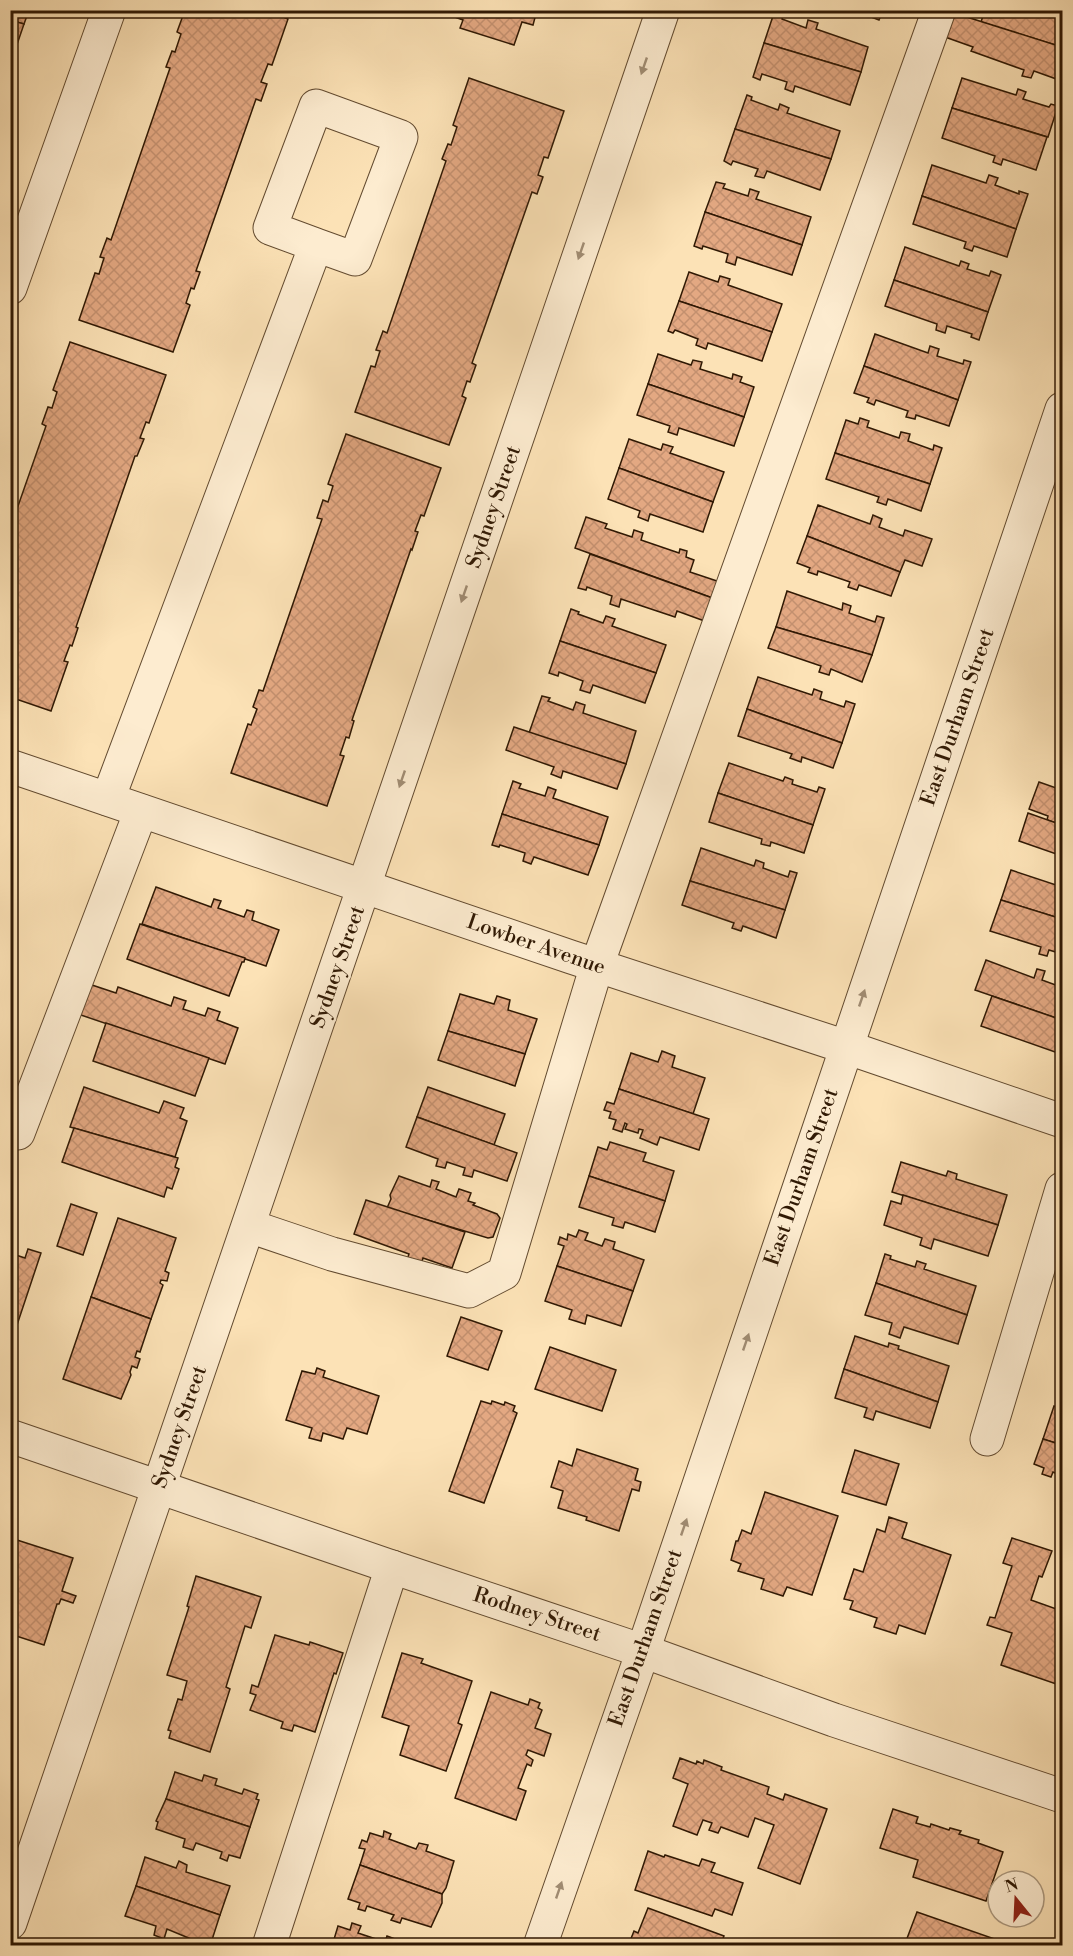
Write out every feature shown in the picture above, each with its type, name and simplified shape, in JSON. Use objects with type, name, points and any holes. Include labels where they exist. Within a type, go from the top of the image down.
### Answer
[{"type":"street","points":[[10,288],[109,10]]},
{"type":"street","name":"Sydney Street","points":[[10,1923],[663,10]]},
{"type":"street","points":[[249,1226],[332,1254],[470,1291],[504,1273],[597,966],[939,10]]},
{"type":"street","points":[[316,106],[401,137],[355,259],[316,245],[270,228],[316,106]]},
{"type":"street","points":[[108,799],[316,245]]},
{"type":"street","name":"East Durham Street","points":[[540,1946],[643,1651],[1062,409]]},
{"type":"street","name":"Lowber Avenue","points":[[10,766],[365,885],[597,966],[846,1047],[1062,1121]]},
{"type":"street","points":[[18,1133],[141,810]]},
{"type":"street","points":[[987,1439],[1062,1189]]},
{"type":"street","name":"Rodney Street","points":[[10,1436],[643,1651],[834,1720],[1062,1796]]},
{"type":"street","points":[[269,1946],[392,1567]]},
{"type":"building","points":[[10,10],[29,10],[24,24],[10,20]]},
{"type":"building","points":[[185,10],[265,10],[288,19],[272,65],[268,64],[261,82],[267,84],[261,101],[256,99],[196,271],[200,272],[194,289],[191,288],[186,303],[190,305],[173,352],[79,320],[95,273],[99,274],[104,258],[100,257],[107,238],[111,240],[170,68],[166,67],[172,51],[175,52],[181,34],[177,32]]},
{"type":"building","points":[[454,10],[537,10],[533,25],[522,22],[514,45],[460,28],[463,20],[452,16]]},
{"type":"building","points":[[853,10],[883,10],[879,20]]},
{"type":"building","points":[[985,10],[1055,10],[1054,13],[1062,16],[1062,47],[981,22]]},
{"type":"building","points":[[774,13],[783,15],[782,19],[806,28],[808,20],[818,23],[816,29],[868,47],[861,72],[764,43]]},
{"type":"building","points":[[954,13],[1062,47],[1062,84],[1058,82],[1059,80],[1034,71],[1031,78],[1022,76],[1024,70],[971,51],[973,47],[945,37]]},
{"type":"building","points":[[10,20],[24,24],[11,62],[10,62]]},
{"type":"building","points":[[764,43],[861,72],[850,105],[795,86],[793,92],[785,89],[787,82],[762,74],[760,80],[753,77]]},
{"type":"building","points":[[469,78],[564,111],[548,158],[544,157],[538,175],[543,177],[537,194],[532,192],[472,363],[476,365],[470,382],[467,381],[462,396],[466,398],[449,445],[355,412],[371,366],[375,367],[380,351],[376,350],[383,331],[387,333],[446,161],[442,159],[448,144],[451,145],[457,127],[453,125]]},
{"type":"building","points":[[962,78],[1016,95],[1018,89],[1026,92],[1023,99],[1049,107],[1051,104],[1058,106],[1048,137],[952,108]]},
{"type":"building","points":[[747,95],[752,97],[751,100],[778,110],[780,104],[789,108],[787,113],[840,131],[831,159],[735,129]]},
{"type":"building","points":[[952,108],[1047,137],[1036,170],[1003,159],[1001,165],[993,162],[995,156],[942,138]]},
{"type":"building","points":[[735,129],[831,159],[820,190],[767,171],[764,178],[755,176],[758,169],[733,161],[731,165],[724,161]]},
{"type":"building","points":[[932,165],[986,183],[989,175],[998,178],[995,185],[1019,194],[1019,191],[1028,194],[1016,229],[922,196]]},
{"type":"building","points":[[716,182],[725,184],[723,188],[748,196],[750,189],[759,192],[756,199],[811,217],[802,245],[705,212]]},
{"type":"building","points":[[922,196],[1016,229],[1007,257],[974,246],[972,251],[964,248],[966,242],[913,224]]},
{"type":"building","points":[[705,212],[802,245],[792,275],[737,257],[735,265],[726,262],[728,254],[703,246],[702,249],[694,246]]},
{"type":"building","points":[[905,247],[959,266],[961,261],[969,264],[967,269],[989,276],[991,271],[1001,275],[988,312],[894,280]]},
{"type":"building","points":[[689,272],[718,282],[720,276],[730,279],[728,285],[782,304],[772,332],[679,301]]},
{"type":"building","points":[[894,280],[988,312],[979,340],[971,337],[972,334],[947,326],[945,333],[936,330],[937,324],[885,306]]},
{"type":"building","points":[[679,301],[772,332],[762,361],[708,343],[706,349],[696,345],[698,339],[675,330],[673,333],[668,331]]},
{"type":"building","points":[[875,334],[928,353],[930,346],[939,349],[937,356],[963,364],[964,360],[971,362],[958,400],[864,366]]},
{"type":"building","points":[[70,342],[166,375],[149,423],[146,422],[140,438],[144,439],[135,456],[76,627],[78,628],[72,646],[70,645],[64,661],[68,662],[51,711],[10,697],[10,529],[46,426],[42,424],[48,407],[52,408],[57,392],[53,390]]},
{"type":"building","points":[[658,354],[691,365],[693,360],[702,362],[700,369],[732,379],[733,374],[742,377],[740,382],[754,387],[744,417],[648,384]]},
{"type":"building","points":[[864,366],[958,400],[949,426],[916,415],[915,419],[906,417],[908,411],[876,400],[874,405],[867,402],[869,398],[854,393]]},
{"type":"building","points":[[648,384],[744,417],[734,446],[679,428],[677,435],[668,432],[670,426],[637,415]]},
{"type":"building","points":[[860,418],[869,421],[867,427],[899,438],[901,432],[910,434],[908,441],[933,450],[934,445],[942,448],[930,484],[835,453],[846,420],[858,424]]},
{"type":"building","points":[[346,434],[441,468],[424,516],[421,515],[415,531],[418,532],[412,550],[352,720],[354,721],[349,738],[346,737],[340,755],[344,756],[327,806],[231,773],[248,724],[251,725],[257,709],[253,707],[259,690],[263,691],[322,519],[317,518],[323,500],[328,502],[333,486],[328,484]]},
{"type":"building","points":[[629,439],[661,450],[663,444],[673,447],[670,453],[724,472],[713,502],[619,468]]},
{"type":"building","points":[[835,453],[930,484],[921,511],[888,499],[886,505],[877,502],[879,497],[826,479]]},
{"type":"building","points":[[619,468],[713,502],[703,532],[650,514],[648,521],[638,517],[640,511],[608,499]]},
{"type":"building","points":[[818,505],[870,524],[873,515],[882,519],[879,527],[903,536],[905,530],[932,539],[922,566],[905,560],[900,572],[807,536]]},
{"type":"building","points":[[586,517],[607,524],[605,528],[632,537],[634,530],[643,533],[641,540],[679,553],[680,549],[687,551],[686,557],[694,560],[690,572],[723,583],[718,600],[575,548]]},
{"type":"building","points":[[807,536],[900,572],[891,596],[859,585],[857,590],[848,587],[850,582],[818,571],[817,575],[808,572],[810,568],[797,563]]},
{"type":"building","points":[[590,554],[718,600],[710,623],[677,611],[675,617],[621,599],[619,607],[610,604],[612,596],[587,587],[586,590],[578,588]]},
{"type":"building","points":[[787,591],[842,610],[843,603],[851,606],[849,613],[875,622],[877,616],[884,618],[872,655],[776,627]]},
{"type":"building","points":[[571,609],[603,623],[606,616],[615,619],[612,626],[666,645],[656,673],[560,641]]},
{"type":"building","points":[[776,627],[872,655],[862,682],[831,669],[829,675],[819,672],[821,666],[768,648]]},
{"type":"building","points":[[560,641],[656,673],[645,703],[593,685],[590,693],[580,690],[583,681],[559,672],[558,676],[549,673]]},
{"type":"building","points":[[758,677],[812,695],[814,689],[822,692],[820,699],[844,707],[846,701],[855,704],[842,743],[747,709]]},
{"type":"building","points":[[542,696],[550,698],[548,701],[573,710],[576,702],[585,705],[583,713],[636,731],[626,764],[529,733]]},
{"type":"building","points":[[747,709],[842,743],[833,768],[802,757],[801,762],[790,758],[792,754],[738,736]]},
{"type":"building","points":[[514,727],[626,764],[617,789],[563,771],[561,778],[551,774],[554,767],[506,750]]},
{"type":"building","points":[[729,763],[783,781],[785,777],[793,780],[792,784],[817,792],[819,787],[825,789],[813,825],[718,793]]},
{"type":"building","points":[[513,781],[521,784],[519,788],[545,796],[548,787],[556,790],[553,798],[608,817],[599,845],[502,814]]},
{"type":"building","points":[[1039,782],[1062,790],[1062,825],[1047,820],[1048,816],[1029,809]]},
{"type":"building","points":[[718,793],[813,825],[804,853],[771,842],[770,846],[761,844],[762,839],[709,822]]},
{"type":"building","points":[[1028,813],[1062,825],[1062,856],[1019,841]]},
{"type":"building","points":[[502,814],[599,845],[588,875],[534,857],[531,864],[523,861],[525,853],[500,845],[499,847],[492,845]]},
{"type":"building","points":[[701,848],[754,866],[756,860],[764,863],[763,868],[788,877],[790,871],[797,873],[785,910],[690,881]]},
{"type":"building","points":[[1011,870],[1062,887],[1062,919],[1001,900]]},
{"type":"building","points":[[690,881],[785,910],[776,938],[743,926],[741,931],[732,928],[734,923],[682,905]]},
{"type":"building","points":[[156,887],[211,907],[214,899],[221,901],[218,908],[244,917],[247,910],[254,912],[252,920],[279,930],[266,966],[142,924]]},
{"type":"building","points":[[1001,900],[1062,919],[1062,954],[1049,950],[1047,956],[1039,954],[1041,947],[990,931]]},
{"type":"building","points":[[140,924],[245,958],[229,996],[127,959]]},
{"type":"building","points":[[986,960],[1034,978],[1037,969],[1045,971],[1042,980],[1061,987],[1062,981],[1062,1020],[975,990]]},
{"type":"building","points":[[86,983],[116,993],[118,987],[171,1006],[174,997],[186,1001],[183,1009],[205,1016],[208,1008],[220,1012],[217,1020],[238,1028],[225,1064],[75,1013]]},
{"type":"building","points":[[460,994],[494,1004],[497,996],[510,1000],[508,1010],[537,1019],[525,1054],[448,1031]]},
{"type":"building","points":[[992,996],[1062,1020],[1062,1039],[1058,1053],[981,1026]]},
{"type":"building","points":[[106,1023],[209,1058],[195,1096],[93,1061]]},
{"type":"building","points":[[448,1031],[525,1054],[515,1086],[438,1060]]},
{"type":"building","points":[[662,1051],[675,1056],[672,1067],[705,1078],[693,1114],[619,1089],[631,1053],[658,1062]]},
{"type":"building","points":[[84,1087],[159,1113],[164,1101],[184,1108],[180,1118],[187,1121],[175,1157],[70,1127]]},
{"type":"building","points":[[428,1087],[505,1114],[494,1145],[417,1117]]},
{"type":"building","points":[[619,1089],[709,1119],[699,1150],[660,1137],[657,1145],[640,1138],[643,1130],[639,1129],[638,1133],[625,1129],[627,1124],[625,1123],[622,1132],[613,1129],[616,1120],[609,1118],[611,1112],[604,1110],[607,1102],[614,1104]]},
{"type":"building","points":[[417,1117],[517,1153],[507,1181],[474,1170],[472,1177],[463,1175],[465,1168],[447,1162],[445,1168],[436,1166],[438,1159],[406,1147]]},
{"type":"building","points":[[74,1128],[178,1158],[175,1167],[179,1169],[172,1189],[167,1187],[164,1197],[62,1162]]},
{"type":"building","points":[[610,1142],[646,1153],[643,1161],[674,1171],[665,1201],[589,1176],[598,1147],[607,1150]]},
{"type":"building","points":[[901,1162],[946,1176],[948,1171],[957,1174],[956,1179],[1007,1195],[998,1225],[892,1192]]},
{"type":"building","points":[[399,1176],[430,1187],[432,1180],[439,1182],[436,1189],[456,1197],[459,1189],[471,1193],[468,1201],[497,1214],[500,1218],[493,1237],[488,1238],[387,1208]]},
{"type":"building","points":[[589,1176],[665,1201],[655,1232],[625,1222],[623,1228],[612,1225],[614,1218],[579,1207]]},
{"type":"building","points":[[903,1195],[998,1225],[988,1256],[934,1239],[931,1249],[920,1245],[922,1238],[884,1225],[891,1201],[901,1204]]},
{"type":"building","points":[[366,1200],[465,1232],[452,1268],[423,1258],[419,1271],[405,1266],[409,1254],[354,1234]]},
{"type":"building","points":[[71,1204],[97,1213],[83,1255],[57,1246]]},
{"type":"building","points":[[118,1218],[176,1238],[165,1271],[169,1273],[167,1281],[161,1280],[160,1283],[163,1285],[151,1319],[91,1297]]},
{"type":"building","points":[[579,1230],[588,1233],[585,1240],[602,1246],[605,1239],[615,1242],[613,1249],[644,1260],[633,1291],[557,1266],[564,1246],[558,1244],[560,1237],[567,1240],[568,1234],[576,1237]]},
{"type":"building","points":[[28,1249],[41,1253],[10,1346],[10,1253],[25,1258]]},
{"type":"building","points":[[885,1254],[891,1256],[890,1259],[915,1267],[917,1261],[926,1264],[924,1269],[976,1286],[967,1315],[876,1283]]},
{"type":"building","points":[[557,1266],[633,1291],[621,1326],[587,1315],[585,1324],[569,1319],[572,1310],[545,1301]]},
{"type":"building","points":[[876,1283],[967,1315],[958,1344],[904,1327],[900,1338],[889,1334],[892,1323],[865,1315]]},
{"type":"building","points":[[91,1297],[151,1319],[140,1352],[137,1351],[135,1357],[140,1359],[137,1368],[132,1366],[131,1375],[121,1399],[63,1379]]},
{"type":"building","points":[[461,1317],[502,1331],[488,1370],[447,1356]]},
{"type":"building","points":[[855,1336],[888,1347],[889,1343],[899,1346],[898,1349],[949,1366],[938,1402],[844,1369]]},
{"type":"building","points":[[550,1347],[616,1370],[602,1411],[535,1389]]},
{"type":"building","points":[[317,1368],[325,1371],[323,1377],[379,1396],[367,1434],[347,1428],[343,1439],[323,1433],[321,1441],[309,1438],[312,1428],[286,1420],[302,1371],[315,1374]]},
{"type":"building","points":[[844,1369],[938,1402],[930,1428],[876,1411],[873,1420],[864,1417],[867,1408],[835,1398]]},
{"type":"building","points":[[481,1401],[491,1404],[492,1401],[504,1405],[505,1402],[515,1406],[513,1411],[517,1413],[484,1503],[449,1491]]},
{"type":"building","points":[[1054,1406],[1062,1409],[1062,1445],[1043,1439]]},
{"type":"building","points":[[1043,1439],[1062,1445],[1062,1476],[1053,1472],[1051,1477],[1042,1474],[1044,1468],[1034,1464]]},
{"type":"building","points":[[577,1449],[638,1469],[635,1480],[641,1482],[639,1491],[632,1489],[619,1531],[586,1520],[587,1517],[558,1508],[563,1491],[551,1487],[559,1461],[572,1466]]},
{"type":"building","points":[[855,1450],[899,1464],[886,1505],[842,1492]]},
{"type":"building","points":[[765,1492],[838,1516],[812,1595],[787,1587],[783,1596],[761,1589],[764,1579],[738,1571],[741,1564],[731,1560],[736,1541],[742,1530],[751,1534]]},
{"type":"building","points":[[889,1517],[907,1523],[902,1538],[951,1555],[925,1634],[899,1625],[896,1634],[874,1627],[877,1618],[850,1609],[853,1601],[844,1599],[854,1569],[863,1572],[877,1529],[885,1532]]},
{"type":"building","points":[[1012,1538],[1052,1551],[1042,1577],[1039,1576],[1031,1600],[1062,1611],[1062,1686],[1001,1665],[1012,1633],[987,1625],[990,1617],[995,1618],[1012,1566],[1003,1563]]},
{"type":"building","points":[[17,1540],[73,1558],[62,1591],[76,1596],[73,1603],[61,1599],[57,1604],[44,1645],[10,1634],[10,1558]]},
{"type":"building","points":[[196,1576],[261,1597],[251,1628],[245,1626],[226,1687],[230,1689],[210,1752],[169,1738],[171,1731],[168,1730],[178,1699],[182,1700],[187,1681],[167,1675],[189,1607],[187,1606]]},
{"type":"building","points":[[275,1635],[309,1645],[310,1642],[343,1653],[336,1674],[334,1673],[315,1732],[294,1725],[292,1731],[281,1728],[283,1722],[250,1710],[256,1695],[250,1693],[252,1685],[258,1687]]},
{"type":"building","points":[[402,1653],[423,1659],[421,1663],[472,1681],[458,1723],[462,1725],[446,1771],[400,1755],[409,1726],[382,1717]]},
{"type":"building","points":[[491,1692],[528,1705],[530,1699],[540,1703],[538,1708],[542,1710],[535,1728],[551,1734],[544,1756],[528,1750],[526,1755],[533,1760],[531,1766],[527,1764],[518,1788],[526,1791],[516,1820],[455,1798]]},
{"type":"building","points":[[680,1758],[696,1764],[697,1761],[703,1764],[704,1760],[722,1767],[721,1770],[769,1787],[767,1794],[783,1800],[785,1794],[827,1809],[800,1884],[758,1868],[774,1825],[755,1818],[748,1837],[721,1827],[718,1833],[709,1830],[712,1823],[703,1820],[697,1835],[673,1826],[688,1784],[673,1778]]},
{"type":"building","points":[[175,1772],[202,1781],[204,1775],[217,1779],[215,1785],[242,1794],[244,1789],[258,1794],[256,1799],[259,1800],[250,1827],[166,1799]]},
{"type":"building","points":[[166,1799],[250,1827],[240,1858],[229,1855],[227,1861],[220,1858],[222,1852],[196,1843],[193,1850],[183,1847],[185,1839],[156,1829],[158,1822],[156,1821]]},
{"type":"building","points":[[893,1809],[918,1817],[916,1823],[961,1831],[959,1834],[979,1840],[978,1843],[1003,1852],[997,1869],[986,1869],[986,1901],[913,1877],[918,1860],[880,1848]]},
{"type":"building","points":[[384,1831],[391,1834],[389,1839],[416,1849],[419,1843],[428,1845],[426,1851],[454,1861],[442,1894],[360,1865],[365,1849],[359,1848],[362,1840],[367,1842],[370,1833],[383,1837]]},
{"type":"building","points":[[648,1851],[699,1866],[702,1859],[715,1863],[711,1872],[743,1883],[732,1915],[715,1909],[712,1916],[635,1890]]},
{"type":"building","points":[[145,1857],[176,1868],[179,1861],[187,1865],[186,1872],[230,1886],[220,1915],[136,1886]]},
{"type":"building","points":[[360,1865],[442,1894],[442,1903],[431,1927],[402,1918],[400,1923],[391,1920],[394,1915],[367,1906],[365,1911],[358,1909],[360,1903],[348,1899]]},
{"type":"building","points":[[136,1886],[220,1915],[210,1946],[199,1942],[198,1946],[188,1946],[191,1939],[167,1929],[164,1939],[154,1935],[156,1926],[125,1916]]},
{"type":"building","points":[[648,1908],[724,1936],[720,1946],[628,1946],[634,1931],[638,1933]]},
{"type":"building","points":[[917,1912],[1009,1944],[1009,1946],[921,1946],[906,1941]]},
{"type":"building","points":[[352,1923],[361,1926],[358,1933],[385,1942],[387,1936],[395,1939],[393,1945],[396,1946],[332,1946],[338,1926],[350,1930]]},
{"type":"building","points":[[906,1941],[921,1946],[905,1946]]}]
